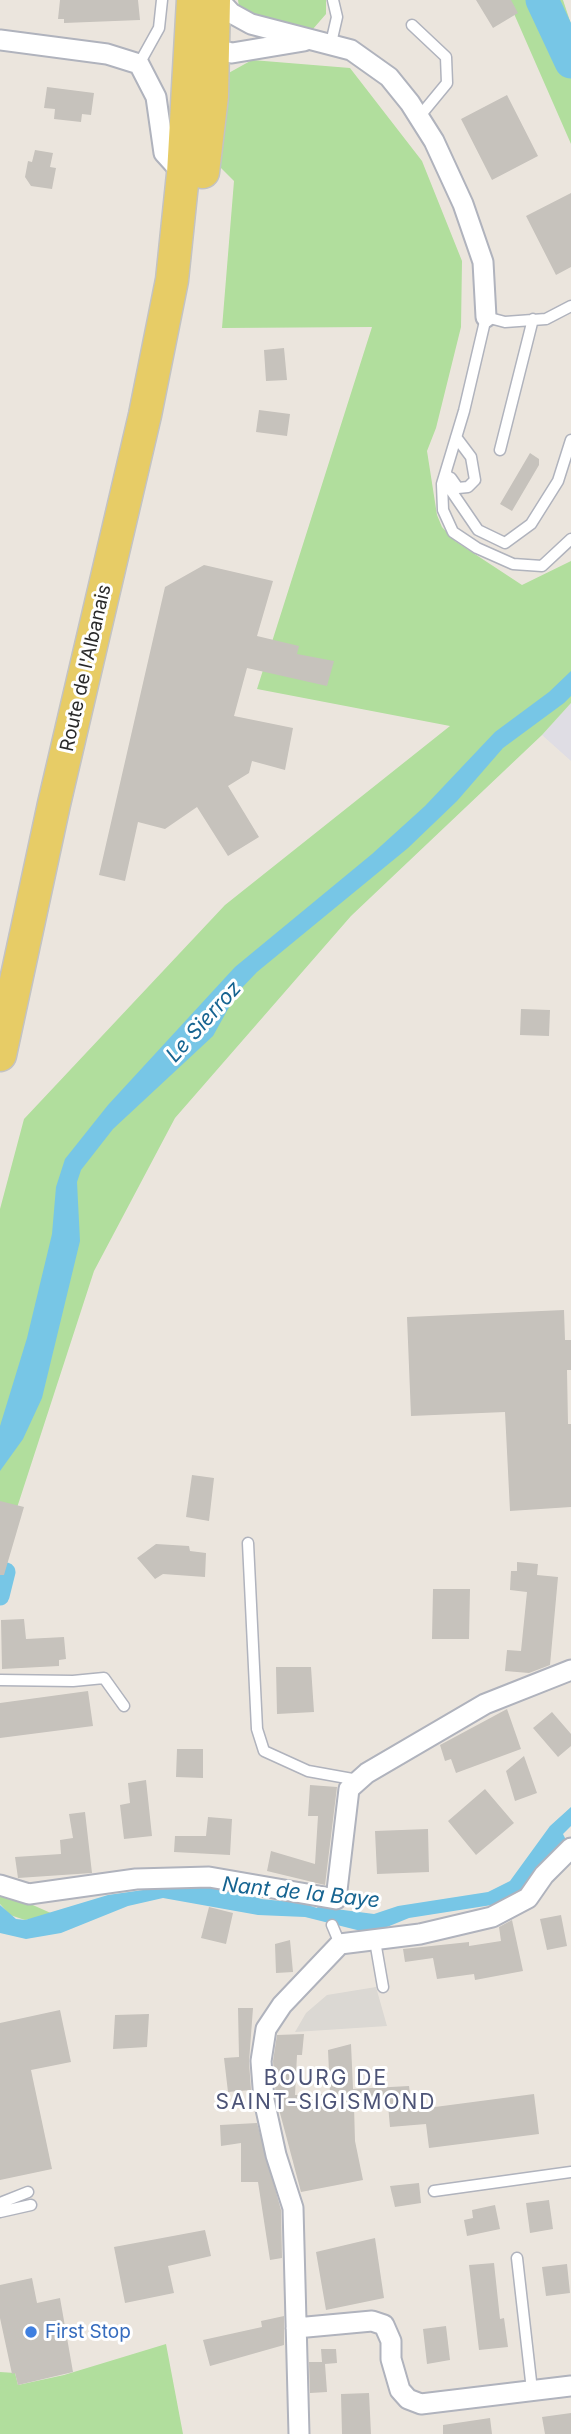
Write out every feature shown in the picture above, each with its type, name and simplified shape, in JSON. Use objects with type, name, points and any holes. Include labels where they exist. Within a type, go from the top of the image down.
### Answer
[{"type":"main road","name":"Route de l'Albanais","points":[[0,1055],[54,804],[145,415],[172,281],[183,174],[193,0]]},
{"type":"main road","name":"Route de l'Albanais","points":[[172,281],[200,199],[216,0]]},
{"type":"street","points":[[202,0],[202,41],[214,49],[232,53],[323,41]]},
{"type":"street","points":[[216,0],[231,13],[251,24],[351,50],[389,77],[419,117],[463,204],[483,262],[486,317]]},
{"type":"street","points":[[0,40],[107,54],[138,64],[156,97],[164,153],[183,174]]},
{"type":"street","points":[[0,1885],[29,1894],[136,1879],[209,1877],[336,1899],[349,1788],[485,1704],[571,1670]]},
{"type":"street","points":[[299,2434],[293,2208],[268,2123],[261,2061],[266,2029],[279,2009],[340,1944],[375,1941],[492,1917],[528,1898],[544,1875],[571,1848]]},
{"type":"street","points":[[296,2328],[372,2321],[384,2325],[391,2341],[391,2359],[400,2390],[408,2399],[421,2404],[571,2386]]},
{"type":"lane","points":[[138,64],[159,28],[162,0]]},
{"type":"lane","points":[[323,41],[337,17],[333,0]]},
{"type":"lane","points":[[412,25],[446,57],[447,83],[419,117]]},
{"type":"lane","points":[[571,306],[547,319],[505,322],[486,317],[442,484],[443,510],[453,532],[477,548],[513,564],[542,566],[571,539]]},
{"type":"lane","points":[[500,450],[533,319]]},
{"type":"lane","points":[[446,472],[458,488],[468,487],[475,480],[471,457],[456,437]]},
{"type":"lane","points":[[446,472],[452,492],[478,530],[505,543],[531,524],[558,481],[571,440]]},
{"type":"lane","points":[[248,1543],[257,1729],[264,1751],[308,1771],[358,1780]]},
{"type":"lane","points":[[0,1680],[74,1681],[104,1678],[124,1706]]},
{"type":"lane","points":[[332,1926],[340,1944]]},
{"type":"lane","points":[[375,1941],[383,1987]]},
{"type":"lane","points":[[434,2191],[571,2172]]},
{"type":"lane","points":[[0,2203],[28,2192]]},
{"type":"lane","points":[[0,2213],[31,2205]]},
{"type":"lane","points":[[517,2258],[532,2390]]},
{"type":"shaded area","points":[[571,703],[571,761],[542,735]]},
{"type":"shaded area","points":[[376,1987],[387,2026],[295,2032],[306,2013],[327,1995]]},
{"type":"green space","points":[[238,0],[326,0],[326,14],[313,29],[288,27],[261,19],[239,7]]},
{"type":"green space","points":[[508,0],[563,0],[571,24],[571,144]]},
{"type":"green space","points":[[252,60],[350,68],[422,161],[462,261],[461,327],[436,428],[427,451],[437,515],[442,527],[455,541],[522,585],[571,561],[571,703],[542,735],[351,916],[175,1118],[94,1271],[0,1560],[0,1209],[24,1119],[225,905],[450,726],[257,689],[372,327],[222,328],[234,181],[216,163],[225,75]]},
{"type":"green space","points":[[0,1886],[17,1898],[53,1914],[25,1920],[10,1915],[0,1904]]},
{"type":"green space","points":[[166,2344],[183,2434],[0,2434],[0,2372],[15,2373],[18,2385],[64,2375]]},
{"type":"water","points":[[571,671],[571,696],[503,748],[457,801],[408,848],[257,972],[237,993],[213,1036],[113,1129],[81,1170],[77,1182],[80,1241],[42,1398],[23,1439],[0,1471],[0,1426],[27,1338],[52,1234],[56,1187],[65,1159],[108,1105],[235,967],[372,854],[425,806],[495,732],[549,692]]},
{"type":"water","points":[[571,1807],[571,1826],[563,1834],[567,1842],[518,1894],[498,1904],[409,1918],[382,1929],[365,1932],[305,1917],[258,1915],[163,1898],[128,1906],[61,1933],[26,1939],[0,1933],[0,1905],[16,1919],[25,1920],[108,1895],[164,1887],[226,1887],[261,1899],[302,1903],[317,1908],[320,1903],[328,1908],[374,1914],[398,1906],[488,1892],[510,1881],[550,1826]]},
{"type":"building","points":[[60,0],[138,0],[140,20],[64,23],[64,19],[58,19]]},
{"type":"building","points":[[476,0],[511,0],[518,13],[493,28]]},
{"type":"building","points":[[47,87],[94,93],[91,115],[82,114],[81,122],[54,119],[55,109],[44,108]]},
{"type":"building","points":[[507,95],[538,156],[492,180],[461,119]]},
{"type":"building","points":[[35,150],[53,153],[50,167],[56,168],[52,189],[31,186],[25,177],[28,161],[32,162]]},
{"type":"building","points":[[571,193],[571,267],[556,275],[526,216]]},
{"type":"building","points":[[284,348],[287,380],[266,381],[264,350]]},
{"type":"building","points":[[259,410],[290,414],[287,436],[256,432]]},
{"type":"building","points":[[530,453],[539,459],[539,465],[512,511],[500,504]]},
{"type":"building","points":[[204,565],[273,581],[257,636],[299,646],[297,654],[334,661],[327,686],[247,668],[234,716],[293,728],[285,770],[252,761],[249,773],[228,786],[259,837],[228,856],[197,807],[165,829],[138,822],[125,881],[99,875],[165,587]]},
{"type":"building","points":[[521,1009],[550,1010],[549,1036],[520,1035]]},
{"type":"building","points":[[564,1310],[565,1340],[571,1340],[571,1370],[567,1370],[568,1424],[571,1424],[571,1507],[510,1511],[505,1412],[411,1416],[407,1317]]},
{"type":"building","points":[[192,1475],[214,1478],[209,1521],[186,1517]]},
{"type":"building","points":[[0,1501],[24,1507],[4,1575],[0,1575]]},
{"type":"building","points":[[156,1544],[189,1546],[190,1551],[206,1553],[205,1577],[163,1574],[155,1579],[137,1558]]},
{"type":"building","points":[[517,1562],[538,1564],[537,1575],[558,1577],[550,1665],[529,1673],[505,1671],[507,1650],[521,1651],[527,1592],[510,1590],[511,1571],[517,1571]]},
{"type":"building","points":[[433,1589],[470,1589],[469,1639],[432,1639]]},
{"type":"building","points":[[24,1619],[26,1639],[64,1637],[66,1659],[59,1660],[59,1666],[2,1669],[1,1620]]},
{"type":"building","points":[[276,1667],[311,1667],[314,1712],[277,1714]]},
{"type":"building","points":[[88,1691],[93,1726],[0,1738],[0,1703]]},
{"type":"building","points":[[507,1709],[521,1749],[456,1773],[451,1759],[445,1761],[440,1745]]},
{"type":"building","points":[[552,1712],[571,1734],[571,1746],[558,1757],[533,1728]]},
{"type":"building","points":[[177,1749],[203,1749],[203,1778],[176,1777]]},
{"type":"building","points":[[524,1756],[537,1793],[515,1801],[506,1771]]},
{"type":"building","points":[[146,1780],[152,1836],[124,1839],[120,1805],[130,1803],[128,1783]]},
{"type":"building","points":[[310,1785],[337,1787],[325,1885],[267,1871],[271,1851],[315,1864],[318,1816],[308,1816]]},
{"type":"building","points":[[485,1789],[514,1823],[476,1855],[448,1821]]},
{"type":"building","points":[[85,1812],[92,1873],[18,1878],[15,1857],[61,1854],[60,1840],[73,1838],[69,1814]]},
{"type":"building","points":[[208,1817],[232,1819],[230,1855],[174,1852],[175,1836],[206,1836]]},
{"type":"building","points":[[428,1829],[429,1872],[377,1874],[375,1831]]},
{"type":"building","points":[[209,1907],[233,1913],[226,1944],[201,1938]]},
{"type":"building","points":[[561,1915],[567,1946],[547,1950],[540,1919]]},
{"type":"building","points":[[512,1920],[523,1971],[475,1980],[474,1974],[437,1979],[433,1958],[405,1962],[403,1949],[469,1942],[469,1946],[501,1941],[499,1927]]},
{"type":"building","points":[[290,1940],[293,1972],[276,1973],[275,1944]]},
{"type":"building","points":[[238,2008],[253,2008],[249,2062],[251,2090],[228,2092],[224,2058],[239,2057]]},
{"type":"building","points":[[60,2010],[71,2062],[31,2070],[52,2169],[0,2180],[0,2023]]},
{"type":"building","points":[[149,2014],[147,2047],[113,2049],[115,2015]]},
{"type":"building","points":[[304,2034],[302,2055],[297,2055],[295,2095],[330,2094],[328,2050],[351,2044],[353,2089],[409,2086],[412,2110],[534,2094],[539,2134],[429,2148],[426,2124],[390,2127],[388,2105],[354,2106],[355,2141],[363,2180],[301,2192],[276,2098],[273,2061],[277,2035]]},
{"type":"building","points":[[257,2123],[281,2210],[282,2258],[270,2260],[258,2182],[241,2182],[241,2143],[221,2146],[220,2125]]},
{"type":"building","points":[[419,2183],[421,2203],[395,2207],[390,2186]]},
{"type":"building","points":[[549,2200],[553,2229],[530,2233],[526,2203]]},
{"type":"building","points":[[495,2205],[500,2229],[467,2236],[464,2220],[473,2218],[472,2210]]},
{"type":"building","points":[[205,2230],[211,2256],[168,2266],[174,2293],[125,2303],[114,2247]]},
{"type":"building","points":[[375,2238],[384,2298],[326,2310],[316,2252]]},
{"type":"building","points":[[494,2263],[500,2319],[504,2318],[508,2347],[479,2350],[469,2265]]},
{"type":"building","points":[[567,2264],[570,2293],[546,2296],[542,2267]]},
{"type":"building","points":[[32,2278],[37,2303],[60,2298],[73,2372],[18,2385],[15,2373],[12,2374],[0,2318],[0,2285]]},
{"type":"building","points":[[284,2316],[284,2345],[210,2366],[203,2340],[262,2327],[261,2321]]},
{"type":"building","points":[[446,2326],[450,2360],[427,2364],[423,2329]]},
{"type":"building","points":[[321,2349],[336,2349],[337,2363],[325,2364],[327,2392],[310,2393],[309,2362],[322,2362]]},
{"type":"building","points":[[369,2393],[371,2434],[342,2434],[341,2394]]},
{"type":"building","points":[[571,2413],[571,2434],[545,2434],[542,2417]]},
{"type":"building","points":[[490,2418],[492,2434],[443,2434],[443,2425]]},
{"type":"waterway","name":"Le Sierroz","points":[[542,0],[571,62]]},
{"type":"waterway","points":[[0,1596],[6,1572]]},
{"type":"place","name":"First Stop","points":[[31,2332]]},
{"type":"district","name":"BOURG DE SAINT-SIGISMOND","points":[[326,2091]]},
{"type":"water label","name":"Nant de la Baye","points":[[301,1893]]}]
